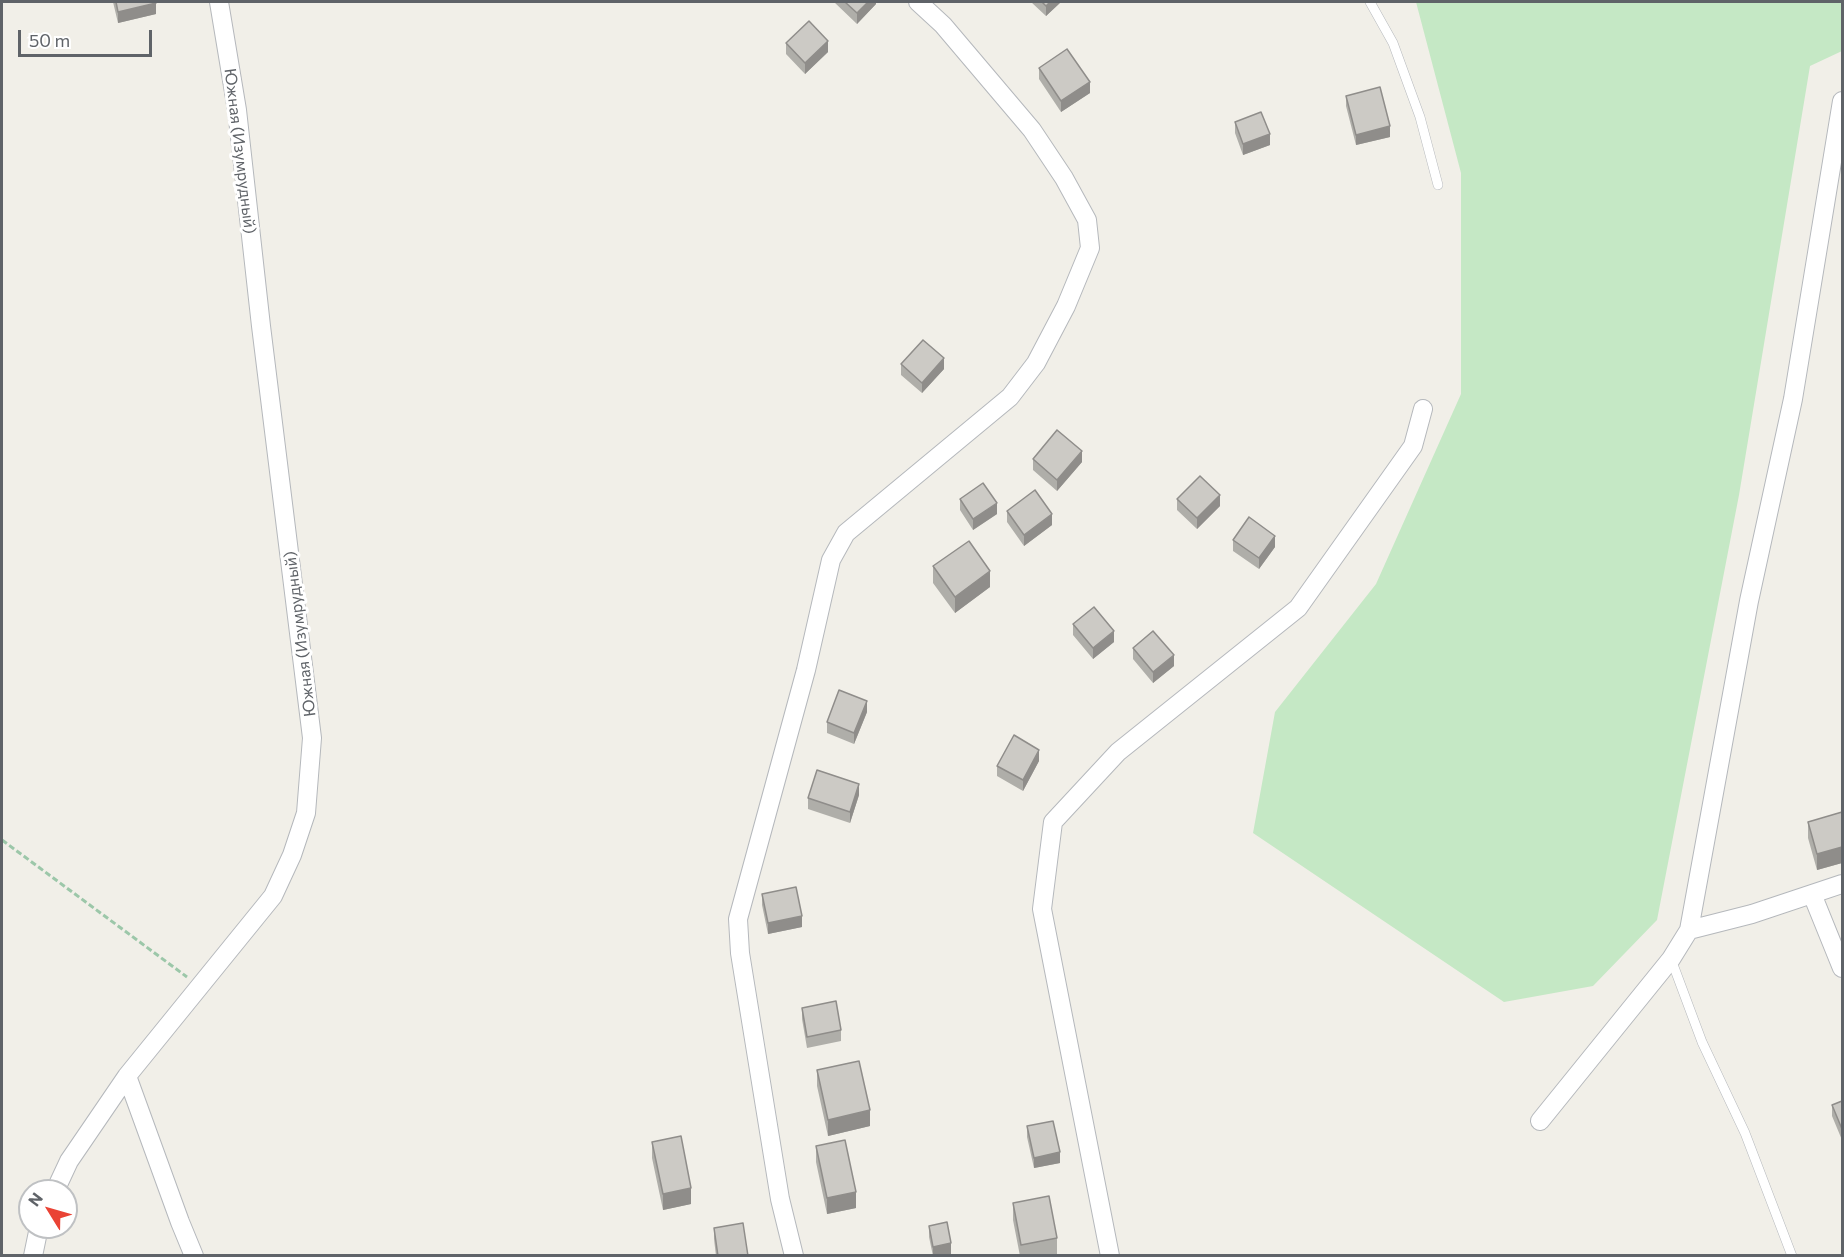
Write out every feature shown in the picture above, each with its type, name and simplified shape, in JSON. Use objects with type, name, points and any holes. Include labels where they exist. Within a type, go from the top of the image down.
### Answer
[{"type":"street","name":"Южная (Изумрудный)","points":[[61,1179],[69,1161],[127,1076],[273,896],[292,855],[306,813],[312,738],[237,110],[219,2]]},
{"type":"street","points":[[794,1256],[780,1199],[740,953],[738,919],[806,670],[831,560],[846,533],[1010,397],[1036,363],[1066,306],[1090,248],[1087,220],[1064,178],[1032,130],[943,25],[918,2]]},
{"type":"street","points":[[1540,1121],[1671,959],[1689,930],[1749,601],[1792,399],[1842,101]]},
{"type":"street","points":[[1110,1256],[1042,909],[1053,822],[1118,752],[1298,608],[1413,446],[1423,409]]},
{"type":"street","points":[[1689,930],[1752,914],[1842,884]]},
{"type":"street","points":[[1812,894],[1842,968]]},
{"type":"street","points":[[127,1076],[194,1256]]},
{"type":"street","points":[[33,1256],[37,1239]]},
{"type":"lane","points":[[1370,2],[1393,43],[1420,117],[1438,185]]},
{"type":"lane","points":[[1671,959],[1702,1042],[1745,1133],[1792,1256]]},
{"type":"path","points":[[2,840],[200,987]]},
{"type":"green space","points":[[1416,2],[1842,2],[1842,51],[1810,66],[1739,495],[1657,920],[1593,986],[1504,1002],[1253,833],[1275,712],[1376,584],[1461,394],[1461,173]]},
{"type":"building","points":[[116,2],[156,2],[156,3],[118,12]]},
{"type":"building","points":[[845,2],[868,2],[857,13]]},
{"type":"building","points":[[809,21],[828,41],[805,63],[786,43]]},
{"type":"building","points":[[1067,49],[1090,82],[1061,101],[1039,68]]},
{"type":"building","points":[[1380,87],[1390,126],[1356,135],[1346,96]]},
{"type":"building","points":[[1261,112],[1270,134],[1243,144],[1235,122]]},
{"type":"building","points":[[923,340],[944,358],[922,383],[901,364]]},
{"type":"building","points":[[1057,430],[1082,451],[1057,480],[1033,459]]},
{"type":"building","points":[[1200,476],[1220,495],[1197,518],[1177,499]]},
{"type":"building","points":[[983,483],[997,503],[973,519],[960,499]]},
{"type":"building","points":[[1035,490],[1052,514],[1024,535],[1007,511]]},
{"type":"building","points":[[1249,517],[1275,536],[1259,558],[1233,540]]},
{"type":"building","points":[[969,541],[990,571],[955,597],[933,566]]},
{"type":"building","points":[[1094,607],[1114,631],[1093,648],[1073,624]]},
{"type":"building","points":[[1153,631],[1174,655],[1153,672],[1133,648]]},
{"type":"building","points":[[839,690],[867,701],[854,733],[827,722]]},
{"type":"building","points":[[1014,735],[1039,750],[1023,780],[997,766]]},
{"type":"building","points":[[817,770],[859,784],[850,812],[808,798]]},
{"type":"building","points":[[1842,812],[1842,847],[1817,854],[1808,822]]},
{"type":"building","points":[[796,887],[802,916],[768,923],[762,894]]},
{"type":"building","points":[[836,1001],[841,1030],[807,1037],[802,1008]]},
{"type":"building","points":[[859,1061],[870,1110],[828,1120],[817,1070]]},
{"type":"building","points":[[1842,1101],[1842,1129],[1832,1105]]},
{"type":"building","points":[[1053,1121],[1060,1152],[1034,1158],[1027,1126]]},
{"type":"building","points":[[681,1136],[691,1188],[663,1194],[652,1142]]},
{"type":"building","points":[[845,1140],[856,1192],[827,1198],[816,1146]]},
{"type":"building","points":[[1049,1196],[1057,1238],[1021,1245],[1013,1203]]},
{"type":"building","points":[[947,1222],[951,1243],[933,1247],[929,1226]]},
{"type":"building","points":[[743,1223],[748,1256],[718,1256],[714,1228]]}]
